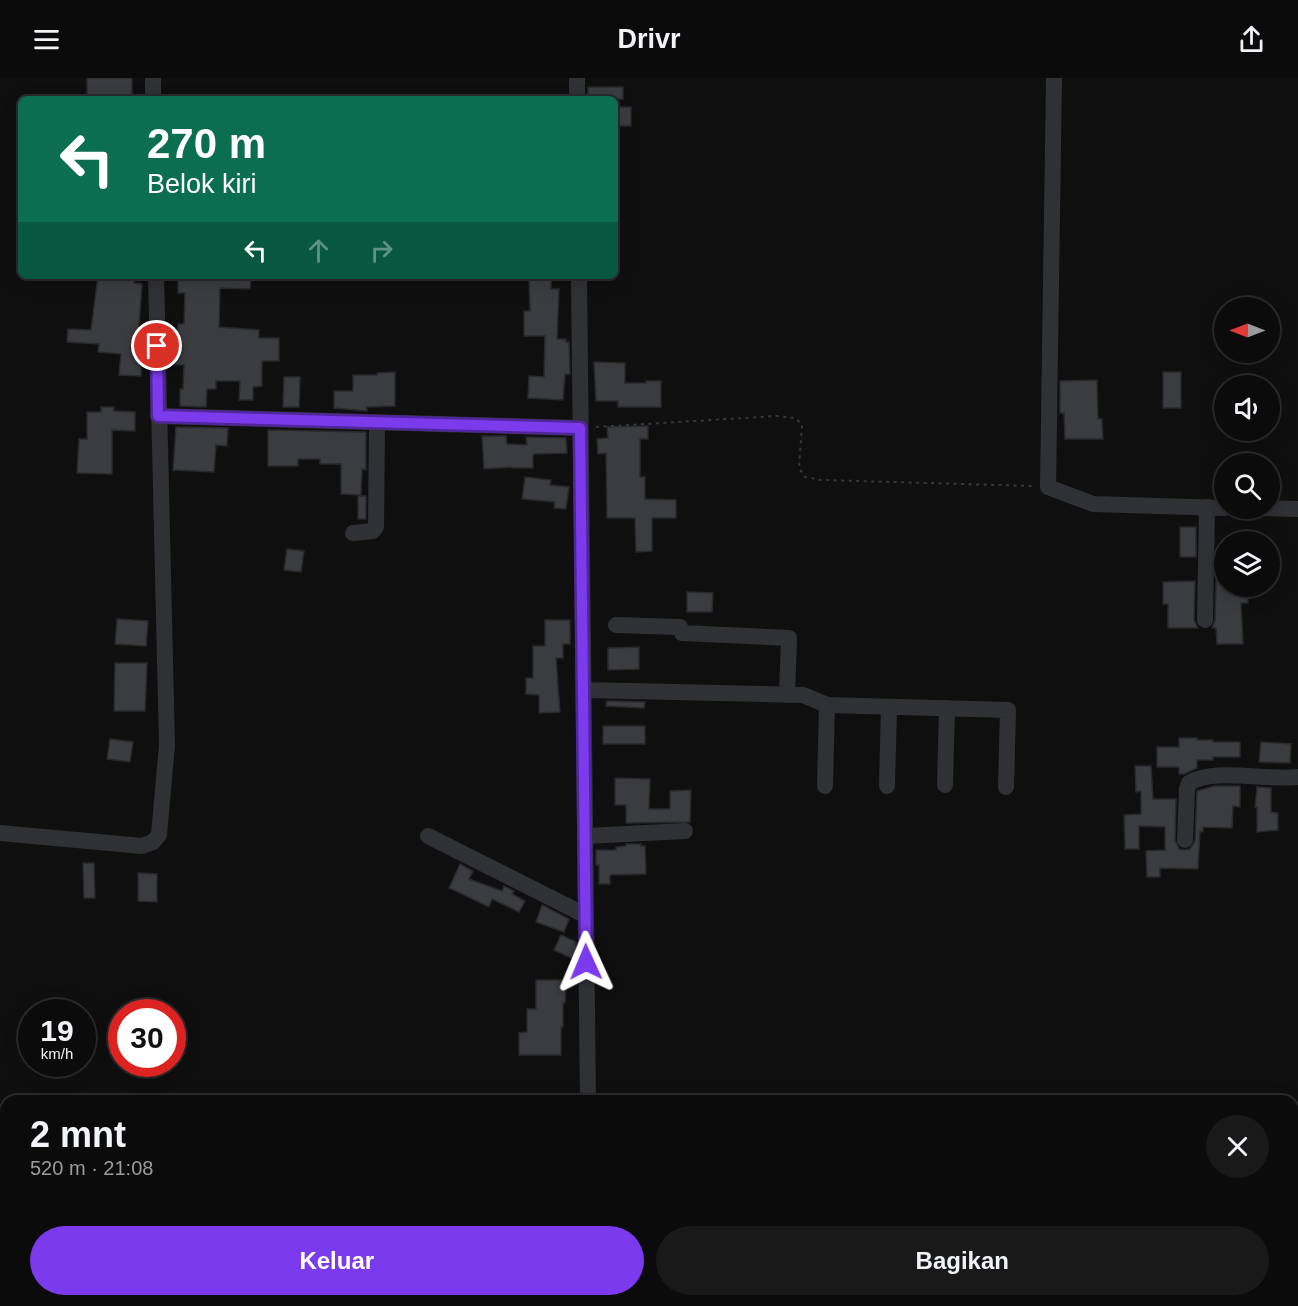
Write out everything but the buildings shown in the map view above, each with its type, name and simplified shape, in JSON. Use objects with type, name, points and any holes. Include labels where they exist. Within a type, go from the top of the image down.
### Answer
[{"type":"street","points":[[153,78],[153,96]]},
{"type":"street","points":[[576,78],[577,96]]},
{"type":"street","points":[[1054,78],[1048,487],[1093,504],[1214,508]]},
{"type":"street","points":[[0,834],[142,846],[153,842],[159,835],[167,745],[156,279]]},
{"type":"street","points":[[579,279],[588,1095]]},
{"type":"street","points":[[158,416],[580,428]]},
{"type":"street","points":[[353,533],[373,531],[376,528],[378,423]]},
{"type":"street","points":[[1280,509],[1298,509]]},
{"type":"street","points":[[1205,620],[1215,519]]},
{"type":"street","points":[[616,625],[680,627],[682,633],[789,638],[787,694]]},
{"type":"street","points":[[584,690],[787,694],[803,695],[826,705],[1008,710],[1006,787]]},
{"type":"street","points":[[825,786],[826,705]]},
{"type":"street","points":[[887,786],[889,707]]},
{"type":"street","points":[[945,785],[947,708]]},
{"type":"street","points":[[1185,840],[1189,783],[1200,777],[1235,776],[1284,779],[1298,777]]},
{"type":"street","points":[[586,836],[685,831]]},
{"type":"street","points":[[428,836],[585,915]]},
{"type":"path","points":[[580,428],[777,416],[795,418],[802,424],[799,468],[805,477],[822,480],[1048,487]]},
{"type":"route","points":[[157,346],[158,416],[580,428],[586,962]]}]
